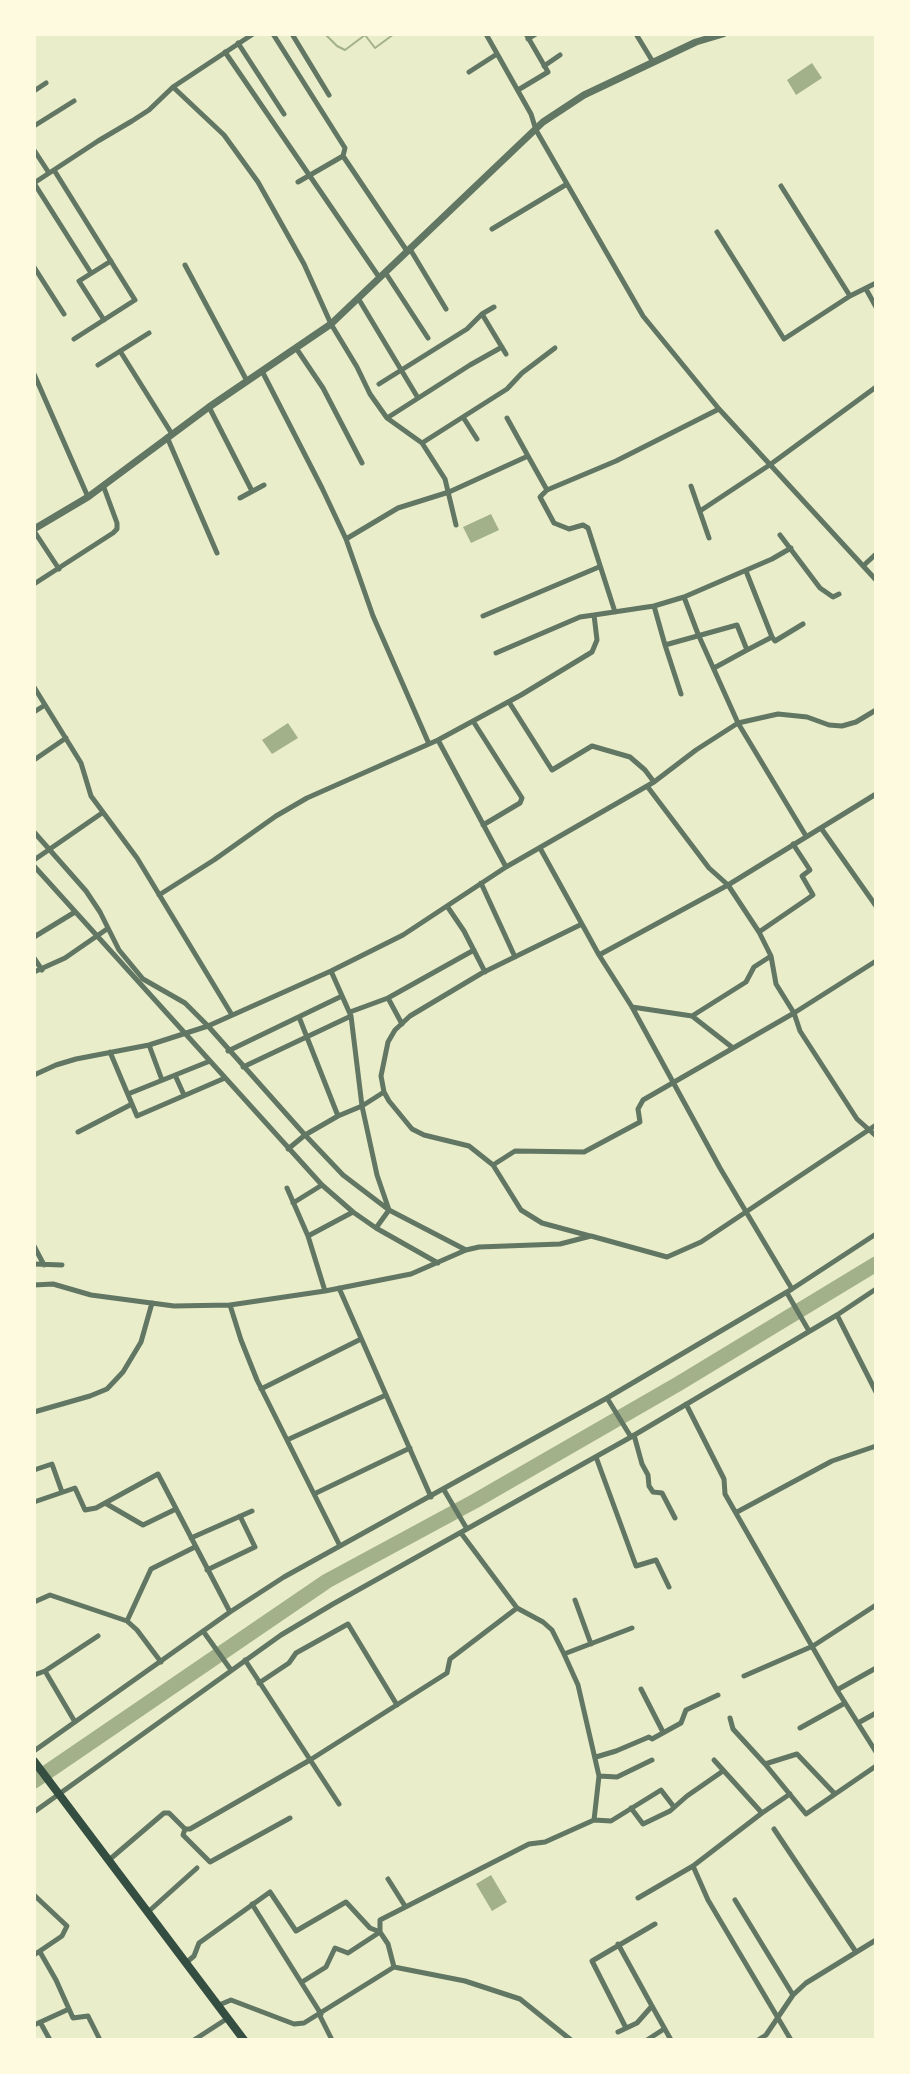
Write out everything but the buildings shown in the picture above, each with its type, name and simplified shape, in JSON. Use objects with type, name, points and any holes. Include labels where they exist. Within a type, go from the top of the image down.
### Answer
[{"type":"main road","points":[[34,1761],[229,2017],[244,2040]]},
{"type":"street","points":[[91,273],[34,183],[149,110],[173,87],[253,34]]},
{"type":"street","points":[[273,34],[345,148],[343,156],[298,182]]},
{"type":"street","points":[[292,34],[329,94]]},
{"type":"street","points":[[486,34],[531,114],[536,130],[643,316],[719,409],[876,580]]},
{"type":"street","points":[[518,90],[548,72],[527,37],[536,34]]},
{"type":"street","points":[[636,34],[653,62]]},
{"type":"street","points":[[691,34],[696,42]]},
{"type":"street","points":[[59,568],[34,530],[88,497],[209,407],[331,324],[543,122],[584,95],[696,42],[723,34]]},
{"type":"street","points":[[238,43],[284,114]]},
{"type":"street","points":[[225,52],[309,176],[428,338]]},
{"type":"street","points":[[469,72],[497,54]]},
{"type":"street","points":[[544,66],[560,55]]},
{"type":"street","points":[[34,91],[46,84]]},
{"type":"street","points":[[173,87],[224,135],[258,182],[304,264],[331,324],[370,394],[387,418],[422,443],[445,479],[456,525]]},
{"type":"street","points":[[34,126],[74,101]]},
{"type":"street","points":[[34,150],[52,172],[135,300],[74,339]]},
{"type":"street","points":[[343,156],[409,250],[446,309]]},
{"type":"street","points":[[492,229],[567,184]]},
{"type":"street","points":[[782,186],[850,296]]},
{"type":"street","points":[[535,203],[539,209]]},
{"type":"street","points":[[508,220],[512,226]]},
{"type":"street","points":[[717,232],[784,339],[850,296],[876,283]]},
{"type":"street","points":[[104,320],[79,281],[111,261]]},
{"type":"street","points":[[185,265],[247,381]]},
{"type":"street","points":[[34,267],[64,314]]},
{"type":"street","points":[[866,289],[876,307]]},
{"type":"street","points":[[358,298],[418,398]]},
{"type":"street","points":[[379,384],[467,329],[482,314],[494,307]]},
{"type":"street","points":[[482,314],[506,354]]},
{"type":"street","points":[[98,365],[149,333]]},
{"type":"street","points":[[387,418],[502,347]]},
{"type":"street","points":[[296,348],[323,388],[362,463]]},
{"type":"street","points":[[422,443],[507,389],[522,373],[555,348]]},
{"type":"street","points":[[120,351],[170,436],[217,553]]},
{"type":"street","points":[[262,371],[346,539],[373,616],[429,744]]},
{"type":"street","points":[[34,374],[88,497]]},
{"type":"street","points":[[700,511],[771,464],[876,387]]},
{"type":"street","points":[[209,407],[252,492]]},
{"type":"street","points":[[615,612],[588,528],[583,525],[569,529],[554,523],[540,497],[547,490],[616,461],[719,409]]},
{"type":"street","points":[[463,417],[477,439]]},
{"type":"street","points":[[507,417],[547,490]]},
{"type":"street","points":[[346,539],[398,508],[448,492],[528,456]]},
{"type":"street","points":[[34,584],[117,529],[117,523],[103,485]]},
{"type":"street","points":[[240,498],[264,485]]},
{"type":"street","points":[[691,486],[709,538]]},
{"type":"street","points":[[780,535],[820,588],[833,597],[839,594]]},
{"type":"street","points":[[496,653],[580,616],[654,606],[684,597],[746,571],[791,548]]},
{"type":"street","points":[[863,566],[876,554]]},
{"type":"street","points":[[483,616],[599,567]]},
{"type":"street","points":[[746,571],[775,641],[803,624]]},
{"type":"street","points":[[684,597],[738,723],[806,836]]},
{"type":"street","points":[[654,606],[681,694]]},
{"type":"street","points":[[159,895],[276,816],[307,798],[438,740],[509,702],[592,652],[597,640],[594,615]]},
{"type":"street","points":[[665,645],[736,625],[747,650]]},
{"type":"street","points":[[714,668],[772,637]]},
{"type":"street","points":[[34,687],[81,763],[91,795],[102,813],[118,830],[232,1016]]},
{"type":"street","points":[[509,702],[552,770],[592,746],[630,757],[645,770],[654,782]]},
{"type":"street","points":[[34,712],[45,705]]},
{"type":"street","points":[[34,1075],[66,1062],[149,1045],[208,1026],[331,971],[403,935],[506,867],[654,782],[696,750],[738,723],[778,714],[807,717],[828,725],[842,726],[856,722],[876,710]]},
{"type":"street","points":[[473,721],[522,798],[520,803],[483,825]]},
{"type":"street","points":[[34,760],[66,738]]},
{"type":"street","points":[[438,740],[506,867]]},
{"type":"street","points":[[647,786],[709,868],[728,885],[759,932],[771,956],[776,984],[794,1013],[800,1031],[857,1119],[876,1136]]},
{"type":"street","points":[[599,955],[728,885],[876,794]]},
{"type":"street","points":[[34,860],[102,813]]},
{"type":"street","points":[[820,828],[876,906]]},
{"type":"street","points":[[34,832],[86,891],[100,912],[119,950],[143,979],[176,996],[208,1026],[305,1136],[343,1175],[389,1210],[466,1250]]},
{"type":"street","points":[[759,932],[813,896],[802,876],[810,870],[793,844]]},
{"type":"street","points":[[540,848],[599,955],[632,1007],[674,1082],[809,1331]]},
{"type":"street","points":[[34,866],[322,1185],[352,1212],[438,1263]]},
{"type":"street","points":[[481,883],[515,957]]},
{"type":"street","points":[[447,906],[464,931],[484,972]]},
{"type":"street","points":[[34,937],[75,912]]},
{"type":"street","points":[[582,924],[484,972],[410,1016],[395,1030],[388,1042],[381,1076],[384,1092],[397,1112],[412,1129],[424,1135],[469,1146],[493,1165],[521,1210],[542,1223],[667,1257],[701,1242],[876,1125]]},
{"type":"street","points":[[34,972],[66,957],[107,929]]},
{"type":"street","points":[[243,1067],[388,998],[474,950]]},
{"type":"street","points":[[692,1016],[746,982],[754,967],[771,956]]},
{"type":"street","points":[[34,958],[42,970]]},
{"type":"street","points":[[493,1165],[515,1151],[584,1152],[640,1122],[638,1109],[643,1100],[794,1013],[876,960]]},
{"type":"street","points":[[331,971],[351,1014],[362,1107],[377,1175],[389,1210]]},
{"type":"street","points":[[228,1051],[342,996]]},
{"type":"street","points":[[388,998],[402,1024]]},
{"type":"street","points":[[632,1007],[692,1016],[734,1048]]},
{"type":"street","points":[[299,1017],[338,1116]]},
{"type":"street","points":[[149,1045],[162,1080]]},
{"type":"street","points":[[110,1052],[137,1116],[225,1078]]},
{"type":"street","points":[[128,1094],[210,1061]]},
{"type":"street","points":[[175,1075],[184,1095]]},
{"type":"street","points":[[288,1149],[338,1116],[362,1107],[384,1092]]},
{"type":"street","points":[[78,1132],[132,1104]]},
{"type":"street","points":[[293,1203],[322,1185]]},
{"type":"street","points":[[287,1188],[308,1236],[325,1291]]},
{"type":"street","points":[[376,1228],[389,1210]]},
{"type":"street","points":[[308,1236],[352,1212]]},
{"type":"street","points":[[34,1751],[230,1612],[284,1577],[607,1398],[789,1291],[876,1234]]},
{"type":"street","points":[[34,1285],[53,1284],[91,1295],[174,1306],[230,1305],[325,1291],[411,1274],[466,1250],[479,1247],[560,1244],[591,1236]]},
{"type":"street","points":[[34,1246],[44,1265]]},
{"type":"street","points":[[34,1264],[62,1265]]},
{"type":"street","points":[[339,1288],[431,1497]]},
{"type":"street","points":[[34,1812],[281,1635],[596,1457],[837,1315],[876,1289]]},
{"type":"street","points":[[34,1412],[107,1389],[123,1372],[141,1341],[152,1303]]},
{"type":"street","points":[[230,1305],[261,1389],[340,1546]]},
{"type":"street","points":[[837,1315],[876,1392]]},
{"type":"street","points":[[261,1389],[361,1340]]},
{"type":"street","points":[[287,1440],[386,1395]]},
{"type":"street","points":[[607,1398],[632,1436],[648,1475],[649,1486],[653,1492],[663,1492],[675,1518]]},
{"type":"street","points":[[686,1404],[724,1479],[725,1494],[837,1690],[876,1752]]},
{"type":"street","points":[[737,1512],[832,1461],[876,1446]]},
{"type":"street","points":[[315,1494],[410,1449]]},
{"type":"street","points":[[596,1457],[636,1566],[656,1560],[669,1587]]},
{"type":"street","points":[[34,1470],[52,1464],[62,1492]]},
{"type":"street","points":[[34,1502],[75,1488],[85,1510],[105,1503],[158,1474],[230,1612]]},
{"type":"street","points":[[444,1490],[464,1531],[517,1608],[543,1622],[552,1630],[564,1654],[578,1685],[596,1757],[599,1776],[594,1820]]},
{"type":"street","points":[[105,1503],[143,1525],[176,1509]]},
{"type":"street","points":[[191,1538],[252,1511]]},
{"type":"street","points":[[207,1570],[255,1547],[240,1516]]},
{"type":"street","points":[[127,1621],[151,1569],[195,1547]]},
{"type":"street","points":[[34,1602],[50,1595],[127,1621],[137,1630],[161,1662]]},
{"type":"street","points":[[575,1600],[591,1644]]},
{"type":"street","points":[[744,1676],[813,1646],[876,1605]]},
{"type":"street","points":[[108,1860],[164,1814],[169,1813],[185,1829],[190,1829],[310,1760],[447,1673],[450,1659],[517,1608]]},
{"type":"street","points":[[259,1683],[289,1663],[296,1653],[348,1624],[397,1705]]},
{"type":"street","points":[[564,1654],[632,1628]]},
{"type":"street","points":[[203,1631],[231,1671]]},
{"type":"street","points":[[34,1675],[45,1671],[98,1636]]},
{"type":"street","points":[[245,1660],[339,1804]]},
{"type":"street","points":[[837,1690],[876,1668]]},
{"type":"street","points":[[45,1671],[75,1722]]},
{"type":"street","points":[[641,1689],[663,1732]]},
{"type":"street","points":[[596,1757],[648,1737],[651,1739],[681,1723],[686,1710],[718,1695]]},
{"type":"street","points":[[800,1728],[845,1703]]},
{"type":"street","points":[[858,1723],[876,1713]]},
{"type":"street","points":[[730,1719],[733,1729],[807,1814],[876,1766]]},
{"type":"street","points":[[765,1764],[797,1754],[835,1794]]},
{"type":"street","points":[[599,1776],[617,1778],[652,1760]]},
{"type":"street","points":[[714,1760],[762,1813]]},
{"type":"street","points":[[631,1808],[643,1824],[670,1811],[723,1771]]},
{"type":"street","points":[[394,1967],[388,1944],[380,1932],[380,1920],[529,1844],[545,1842],[594,1820],[611,1821],[661,1790],[674,1807]]},
{"type":"street","points":[[638,1898],[693,1866],[790,1794]]},
{"type":"street","points":[[185,1829],[183,1835],[210,1862],[290,1818]]},
{"type":"street","points":[[774,1829],[856,1952]]},
{"type":"street","points":[[693,1866],[708,1900],[746,1960],[791,2040]]},
{"type":"street","points":[[148,1912],[197,1868]]},
{"type":"street","points":[[388,1879],[405,1906]]},
{"type":"street","points":[[187,1962],[194,1956],[199,1943],[270,1892],[296,1931],[346,1902],[370,1928],[380,1932]]},
{"type":"street","points":[[34,1895],[67,1926],[62,1936],[37,1954],[56,1980],[73,2018],[88,2016],[100,2040]]},
{"type":"street","points":[[735,1900],[793,1995]]},
{"type":"street","points":[[252,1904],[302,1982],[332,2040]]},
{"type":"street","points":[[626,2028],[592,1961],[655,1924]]},
{"type":"street","points":[[302,1982],[326,1967],[335,1948],[348,1953],[380,1932]]},
{"type":"street","points":[[758,2040],[766,2035],[793,1995],[806,1983],[876,1940]]},
{"type":"street","points":[[618,1944],[671,2040]]},
{"type":"street","points":[[219,2005],[231,2000],[294,2024],[304,2023],[394,1967],[465,1981],[520,1999],[570,2040]]},
{"type":"street","points":[[618,2032],[637,2023],[652,2006]]},
{"type":"street","points":[[50,2040],[37,2024],[69,2009]]},
{"type":"street","points":[[194,2040],[229,2017]]},
{"type":"street","points":[[646,2040],[664,2029]]},
{"type":"shaded area","points":[[812,63],[822,78],[796,95],[787,80]]},
{"type":"shaded area","points":[[491,514],[499,530],[471,543],[463,527]]},
{"type":"shaded area","points":[[288,723],[298,738],[272,754],[262,740]]},
{"type":"shaded area","points":[[491,1875],[507,1902],[492,1911],[476,1884]]},
{"type":"waterway","points":[[325,34],[337,46],[345,50],[365,35],[375,48],[394,34]]},
{"type":"waterway","points":[[34,1781],[327,1581],[475,1501],[678,1384],[876,1264]]}]
